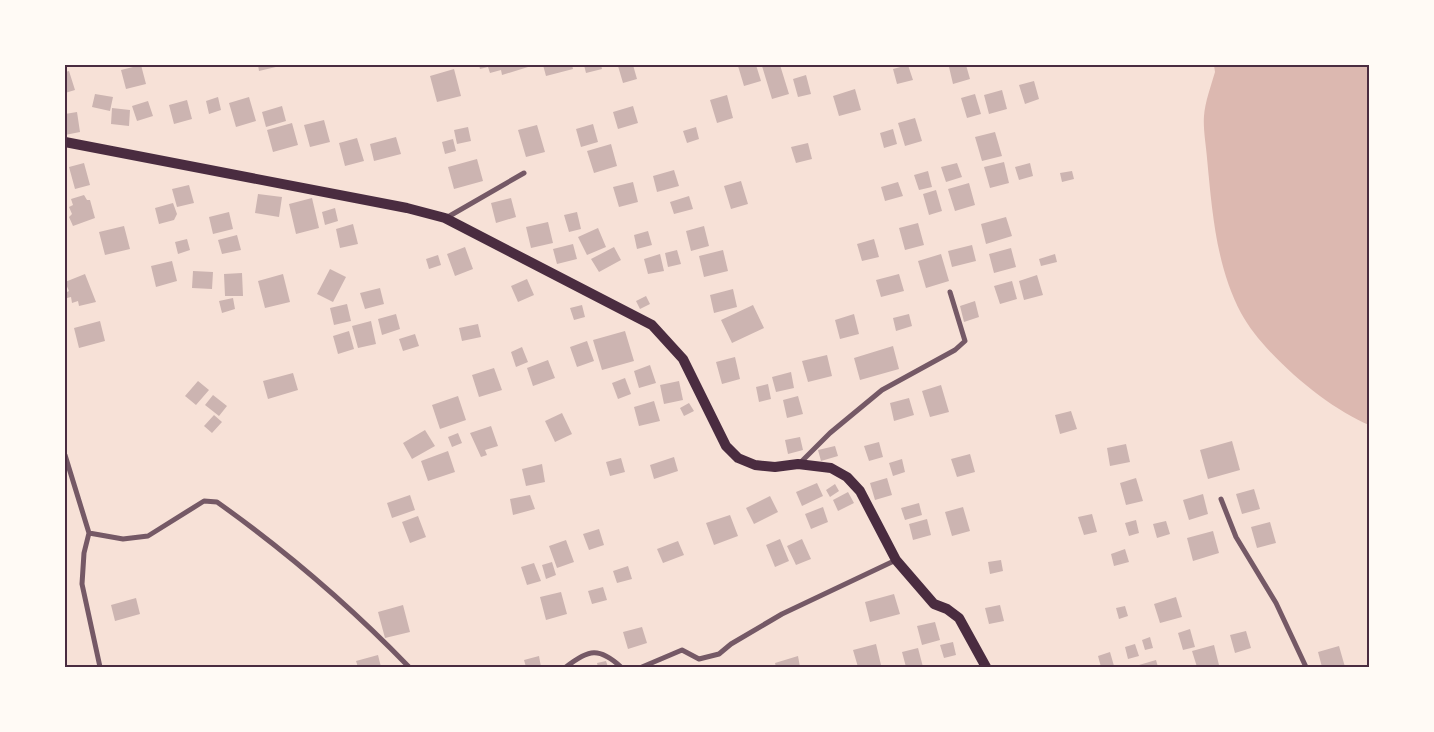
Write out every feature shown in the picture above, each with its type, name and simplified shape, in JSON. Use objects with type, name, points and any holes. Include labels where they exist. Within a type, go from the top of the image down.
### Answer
[{"type":"main road","points":[[65,142],[407,208],[445,218],[652,325],[683,359],[726,446],[738,458],[754,464],[775,467],[798,464],[831,468],[847,477],[860,491],[896,560],[934,604],[947,609],[959,618],[986,667]]},
{"type":"street","points":[[445,218],[524,173]]},
{"type":"street","points":[[798,464],[830,433],[882,390],[955,350],[965,342],[950,292]]},
{"type":"street","points":[[65,455],[89,533],[84,553],[82,584],[100,667]]},
{"type":"street","points":[[1221,500],[1236,536],[1276,604],[1306,667]]},
{"type":"street","points":[[89,533],[124,538],[148,536],[204,501],[217,502],[298,562],[340,598],[409,667]]},
{"type":"street","points":[[642,667],[682,650],[699,658],[719,654],[731,644],[782,614],[896,560]]},
{"type":"street","points":[[566,667],[594,652],[603,653],[621,667]]},
{"type":"shaded area","points":[[1214,65],[1369,65],[1369,425],[1334,406],[1280,362],[1251,329],[1233,295],[1216,237],[1204,132],[1205,111],[1215,72]]},
{"type":"building","points":[[141,65],[146,84],[126,89],[121,70]]},
{"type":"building","points":[[258,65],[279,65],[280,66],[259,71]]},
{"type":"building","points":[[479,65],[527,65],[528,67],[502,75],[501,70],[490,73],[488,67],[480,69]]},
{"type":"building","points":[[543,65],[572,65],[573,69],[546,76]]},
{"type":"building","points":[[584,65],[601,65],[602,69],[586,73]]},
{"type":"building","points":[[633,65],[637,79],[623,83],[618,66]]},
{"type":"building","points":[[756,65],[761,81],[744,86],[738,66]]},
{"type":"building","points":[[780,65],[789,94],[772,99],[762,66]]},
{"type":"building","points":[[908,65],[913,80],[897,84],[893,69]]},
{"type":"building","points":[[966,65],[970,79],[953,84],[949,67]]},
{"type":"building","points":[[454,69],[461,96],[437,102],[430,76]]},
{"type":"building","points":[[69,71],[75,90],[65,93],[65,72]]},
{"type":"building","points":[[806,75],[811,94],[798,97],[793,79]]},
{"type":"building","points":[[1034,81],[1039,99],[1025,104],[1019,85]]},
{"type":"building","points":[[855,89],[861,110],[839,116],[833,96]]},
{"type":"building","points":[[1002,90],[1007,109],[989,114],[984,95]]},
{"type":"building","points":[[95,94],[113,97],[110,111],[92,107]]},
{"type":"building","points":[[975,94],[981,114],[967,118],[961,98]]},
{"type":"building","points":[[727,95],[733,118],[717,123],[710,100]]},
{"type":"building","points":[[218,97],[221,110],[209,114],[206,101]]},
{"type":"building","points":[[249,97],[256,121],[236,127],[229,103]]},
{"type":"building","points":[[187,100],[192,119],[174,124],[169,105]]},
{"type":"building","points":[[148,101],[153,116],[137,121],[132,106]]},
{"type":"building","points":[[282,106],[286,121],[266,127],[262,112]]},
{"type":"building","points":[[633,106],[638,123],[618,129],[613,112]]},
{"type":"building","points":[[112,108],[130,110],[129,126],[111,124]]},
{"type":"building","points":[[77,112],[80,132],[65,135],[65,114]]},
{"type":"building","points":[[915,118],[922,141],[905,146],[898,123]]},
{"type":"building","points":[[324,120],[330,142],[310,147],[304,125]]},
{"type":"building","points":[[292,123],[298,145],[273,152],[267,130]]},
{"type":"building","points":[[593,124],[598,142],[581,147],[576,129]]},
{"type":"building","points":[[537,125],[545,152],[526,157],[518,130]]},
{"type":"building","points":[[468,127],[471,141],[457,144],[454,130]]},
{"type":"building","points":[[696,127],[699,139],[687,143],[683,131]]},
{"type":"building","points":[[893,129],[897,144],[884,148],[880,133]]},
{"type":"building","points":[[995,132],[1002,156],[982,161],[975,137]]},
{"type":"building","points":[[396,137],[401,154],[374,161],[370,144]]},
{"type":"building","points":[[357,138],[364,161],[345,166],[339,143]]},
{"type":"building","points":[[453,139],[456,151],[445,154],[442,142]]},
{"type":"building","points":[[808,143],[812,159],[796,163],[791,147]]},
{"type":"building","points":[[611,144],[617,166],[594,173],[587,151]]},
{"type":"building","points":[[477,159],[483,181],[454,189],[448,167]]},
{"type":"building","points":[[1004,162],[1009,183],[990,188],[984,167]]},
{"type":"building","points":[[84,163],[90,185],[75,189],[69,167]]},
{"type":"building","points":[[957,163],[962,177],[946,182],[941,167]]},
{"type":"building","points":[[1030,163],[1033,176],[1019,180],[1015,167]]},
{"type":"building","points":[[674,170],[679,186],[657,192],[653,176]]},
{"type":"building","points":[[928,171],[932,187],[919,190],[914,175]]},
{"type":"building","points":[[1072,171],[1074,179],[1062,182],[1060,173]]},
{"type":"building","points":[[741,181],[748,204],[731,209],[724,186]]},
{"type":"building","points":[[633,182],[638,202],[619,207],[613,187]]},
{"type":"building","points":[[898,182],[903,196],[885,201],[881,187]]},
{"type":"building","points":[[969,183],[975,205],[955,211],[948,189]]},
{"type":"building","points":[[189,185],[194,203],[177,207],[172,189]]},
{"type":"building","points":[[936,190],[942,211],[929,215],[923,194]]},
{"type":"building","points":[[258,194],[282,197],[279,217],[255,213]]},
{"type":"building","points":[[84,195],[87,200],[90,200],[95,218],[73,226],[69,217],[72,214],[69,207],[73,205],[71,199]]},
{"type":"building","points":[[689,196],[693,209],[674,214],[670,202]]},
{"type":"building","points":[[312,198],[319,228],[296,234],[289,204]]},
{"type":"building","points":[[511,198],[516,217],[496,223],[491,203]]},
{"type":"building","points":[[173,203],[177,214],[174,220],[159,224],[155,208]]},
{"type":"building","points":[[335,208],[338,221],[325,225],[322,212]]},
{"type":"building","points":[[229,212],[233,229],[213,234],[209,217]]},
{"type":"building","points":[[577,212],[581,229],[569,232],[564,215]]},
{"type":"building","points":[[1006,217],[1012,236],[986,244],[981,224]]},
{"type":"building","points":[[548,222],[553,243],[531,248],[526,227]]},
{"type":"building","points":[[918,223],[924,245],[905,250],[899,228]]},
{"type":"building","points":[[353,224],[358,244],[340,248],[336,229]]},
{"type":"building","points":[[124,226],[130,249],[105,255],[99,232]]},
{"type":"building","points":[[704,226],[709,246],[691,251],[686,231]]},
{"type":"building","points":[[598,228],[606,247],[587,255],[578,237]]},
{"type":"building","points":[[648,231],[652,245],[637,249],[634,235]]},
{"type":"building","points":[[237,235],[241,250],[222,254],[218,240]]},
{"type":"building","points":[[187,239],[190,250],[178,254],[175,242]]},
{"type":"building","points":[[874,239],[879,257],[862,261],[857,244]]},
{"type":"building","points":[[573,244],[577,259],[557,264],[553,249]]},
{"type":"building","points":[[972,245],[976,261],[952,267],[948,251]]},
{"type":"building","points":[[465,247],[473,269],[455,276],[447,254]]},
{"type":"building","points":[[614,247],[621,260],[599,272],[591,259]]},
{"type":"building","points":[[1011,248],[1016,267],[994,273],[989,254]]},
{"type":"building","points":[[677,250],[681,264],[668,267],[665,253]]},
{"type":"building","points":[[723,250],[728,271],[704,277],[699,256]]},
{"type":"building","points":[[660,254],[664,271],[648,274],[644,259]]},
{"type":"building","points":[[941,254],[949,281],[926,288],[918,261]]},
{"type":"building","points":[[1055,254],[1057,262],[1041,266],[1039,259]]},
{"type":"building","points":[[438,255],[441,265],[429,269],[426,259]]},
{"type":"building","points":[[172,261],[177,281],[156,287],[151,266]]},
{"type":"building","points":[[330,269],[346,277],[333,302],[317,294]]},
{"type":"building","points":[[193,271],[213,272],[212,289],[192,288]]},
{"type":"building","points":[[242,273],[243,296],[225,296],[224,274]]},
{"type":"building","points":[[85,274],[96,302],[79,306],[78,301],[72,303],[71,297],[67,298],[65,293],[69,291],[65,282]]},
{"type":"building","points":[[283,274],[290,302],[265,308],[258,281]]},
{"type":"building","points":[[899,274],[904,291],[881,297],[876,280]]},
{"type":"building","points":[[1037,275],[1043,295],[1024,300],[1019,281]]},
{"type":"building","points":[[527,279],[534,295],[518,302],[511,286]]},
{"type":"building","points":[[1012,281],[1017,299],[1000,304],[994,286]]},
{"type":"building","points":[[380,288],[384,304],[365,309],[360,293]]},
{"type":"building","points":[[733,289],[737,307],[714,313],[710,295]]},
{"type":"building","points":[[646,296],[650,304],[640,309],[636,301]]},
{"type":"building","points":[[233,298],[235,309],[222,313],[219,301]]},
{"type":"building","points":[[975,301],[979,317],[964,322],[960,306]]},
{"type":"building","points":[[347,304],[351,321],[334,325],[330,308]]},
{"type":"building","points":[[582,305],[585,317],[574,320],[570,308]]},
{"type":"building","points":[[753,305],[764,328],[732,343],[721,320]]},
{"type":"building","points":[[396,314],[400,329],[382,335],[378,319]]},
{"type":"building","points":[[854,314],[859,334],[840,339],[835,320]]},
{"type":"building","points":[[909,314],[912,326],[896,331],[893,318]]},
{"type":"building","points":[[100,321],[105,341],[79,348],[74,328]]},
{"type":"building","points":[[371,321],[376,344],[358,348],[352,326]]},
{"type":"building","points":[[478,324],[481,337],[462,341],[459,328]]},
{"type":"building","points":[[349,331],[354,349],[338,354],[333,336]]},
{"type":"building","points":[[625,331],[634,361],[602,370],[593,340]]},
{"type":"building","points":[[415,334],[419,346],[403,351],[399,339]]},
{"type":"building","points":[[587,341],[594,361],[577,367],[570,347]]},
{"type":"building","points":[[893,346],[899,369],[860,380],[854,358]]},
{"type":"building","points":[[522,347],[528,362],[516,367],[511,352]]},
{"type":"building","points":[[827,355],[832,376],[808,382],[802,361]]},
{"type":"building","points":[[735,357],[740,379],[722,384],[716,362]]},
{"type":"building","points":[[548,360],[555,378],[533,386],[527,368]]},
{"type":"building","points":[[650,365],[656,383],[639,388],[634,371]]},
{"type":"building","points":[[494,368],[502,390],[479,397],[472,375]]},
{"type":"building","points":[[791,372],[794,388],[776,392],[772,377]]},
{"type":"building","points":[[293,373],[298,390],[268,399],[263,381]]},
{"type":"building","points":[[625,378],[631,394],[618,399],[612,383]]},
{"type":"building","points":[[198,381],[209,390],[196,405],[185,396]]},
{"type":"building","points":[[679,381],[683,400],[664,404],[660,385]]},
{"type":"building","points":[[768,384],[771,399],[759,402],[756,387]]},
{"type":"building","points":[[941,385],[949,412],[930,417],[922,391]]},
{"type":"building","points":[[213,395],[227,406],[219,416],[205,405]]},
{"type":"building","points":[[458,396],[466,420],[440,429],[432,405]]},
{"type":"building","points":[[798,396],[803,414],[787,418],[783,400]]},
{"type":"building","points":[[909,398],[914,415],[894,421],[890,403]]},
{"type":"building","points":[[654,401],[660,421],[639,426],[634,407]]},
{"type":"building","points":[[689,403],[694,411],[684,416],[680,408]]},
{"type":"building","points":[[1071,411],[1077,429],[1060,434],[1055,415]]},
{"type":"building","points":[[562,413],[572,434],[555,442],[545,421]]},
{"type":"building","points":[[214,415],[222,422],[212,433],[204,426]]},
{"type":"building","points":[[491,426],[498,446],[485,450],[487,455],[481,457],[470,433]]},
{"type":"building","points":[[425,430],[435,446],[412,459],[403,443]]},
{"type":"building","points":[[458,433],[462,443],[452,447],[448,437]]},
{"type":"building","points":[[800,437],[803,450],[788,454],[785,440]]},
{"type":"building","points":[[1232,441],[1240,470],[1208,479],[1200,450]]},
{"type":"building","points":[[879,442],[883,457],[869,461],[864,446]]},
{"type":"building","points":[[1126,444],[1130,462],[1110,466],[1107,448]]},
{"type":"building","points":[[835,446],[838,456],[821,461],[818,450]]},
{"type":"building","points":[[448,451],[455,472],[428,481],[421,461]]},
{"type":"building","points":[[970,454],[975,472],[957,477],[951,459]]},
{"type":"building","points":[[674,457],[678,471],[654,479],[650,465]]},
{"type":"building","points":[[621,458],[625,472],[610,476],[606,462]]},
{"type":"building","points":[[902,459],[905,472],[893,476],[889,463]]},
{"type":"building","points":[[542,464],[545,482],[526,486],[522,469]]},
{"type":"building","points":[[887,478],[892,495],[875,500],[870,483]]},
{"type":"building","points":[[1136,478],[1143,501],[1126,505],[1120,483]]},
{"type":"building","points":[[817,483],[823,496],[802,506],[796,492]]},
{"type":"building","points":[[835,484],[839,491],[830,497],[826,490]]},
{"type":"building","points":[[1254,489],[1260,509],[1242,514],[1236,494]]},
{"type":"building","points":[[848,492],[854,503],[838,511],[833,500]]},
{"type":"building","points":[[1203,494],[1208,514],[1189,520],[1183,500]]},
{"type":"building","points":[[410,495],[415,510],[392,518],[387,503]]},
{"type":"building","points":[[530,495],[535,509],[513,515],[510,499]]},
{"type":"building","points":[[770,496],[778,512],[754,524],[746,508]]},
{"type":"building","points":[[919,503],[922,515],[905,520],[901,508]]},
{"type":"building","points":[[823,507],[828,522],[811,529],[805,514]]},
{"type":"building","points":[[963,507],[970,531],[952,536],[945,512]]},
{"type":"building","points":[[1092,514],[1097,532],[1084,535],[1078,517]]},
{"type":"building","points":[[730,515],[738,536],[714,545],[706,523]]},
{"type":"building","points":[[418,516],[426,537],[410,543],[402,522]]},
{"type":"building","points":[[927,519],[931,535],[913,540],[909,524]]},
{"type":"building","points":[[1136,520],[1139,533],[1129,536],[1125,523]]},
{"type":"building","points":[[1166,521],[1170,534],[1157,538],[1153,524]]},
{"type":"building","points":[[1270,522],[1276,543],[1257,548],[1251,527]]},
{"type":"building","points":[[599,529],[604,545],[589,550],[583,534]]},
{"type":"building","points":[[1213,531],[1219,553],[1193,561],[1187,538]]},
{"type":"building","points":[[780,539],[789,561],[775,567],[766,545]]},
{"type":"building","points":[[802,539],[811,559],[796,565],[787,546]]},
{"type":"building","points":[[566,540],[574,562],[557,568],[549,546]]},
{"type":"building","points":[[678,541],[684,555],[663,563],[657,549]]},
{"type":"building","points":[[1125,549],[1129,562],[1114,566],[1111,554]]},
{"type":"building","points":[[1001,560],[1003,571],[990,574],[988,562]]},
{"type":"building","points":[[552,562],[556,575],[546,579],[542,565]]},
{"type":"building","points":[[534,563],[541,581],[527,585],[521,567]]},
{"type":"building","points":[[628,566],[632,579],[617,583],[613,571]]},
{"type":"building","points":[[603,587],[607,600],[592,604],[588,591]]},
{"type":"building","points":[[561,592],[567,614],[546,620],[540,597]]},
{"type":"building","points":[[894,594],[900,614],[870,622],[865,602]]},
{"type":"building","points":[[1176,597],[1182,617],[1160,623],[1154,604]]},
{"type":"building","points":[[136,598],[140,614],[115,621],[111,605]]},
{"type":"building","points":[[403,605],[410,632],[385,638],[378,612]]},
{"type":"building","points":[[1000,605],[1004,621],[989,624],[985,608]]},
{"type":"building","points":[[1125,606],[1128,616],[1119,619],[1116,608]]},
{"type":"building","points":[[935,622],[940,640],[922,645],[917,626]]},
{"type":"building","points":[[642,627],[647,643],[628,649],[623,632]]},
{"type":"building","points":[[1190,629],[1195,647],[1183,650],[1178,633]]},
{"type":"building","points":[[1246,631],[1251,648],[1235,653],[1230,635]]},
{"type":"building","points":[[1150,637],[1153,648],[1145,650],[1142,640]]},
{"type":"building","points":[[953,642],[956,655],[944,658],[940,645]]},
{"type":"building","points":[[876,644],[881,665],[858,667],[853,650]]},
{"type":"building","points":[[1135,644],[1139,656],[1128,659],[1125,647]]},
{"type":"building","points":[[1214,645],[1219,665],[1197,667],[1192,651]]},
{"type":"building","points":[[1339,646],[1345,667],[1322,667],[1318,652]]},
{"type":"building","points":[[918,648],[923,667],[906,667],[902,652]]},
{"type":"building","points":[[1110,652],[1114,666],[1101,667],[1098,656]]},
{"type":"building","points":[[378,655],[381,667],[358,667],[356,661]]},
{"type":"building","points":[[539,656],[541,667],[526,667],[524,660]]},
{"type":"building","points":[[798,656],[800,667],[776,667],[775,663]]},
{"type":"building","points":[[1156,660],[1158,667],[1140,667],[1139,665]]},
{"type":"building","points":[[606,661],[608,667],[598,667],[597,663]]}]
